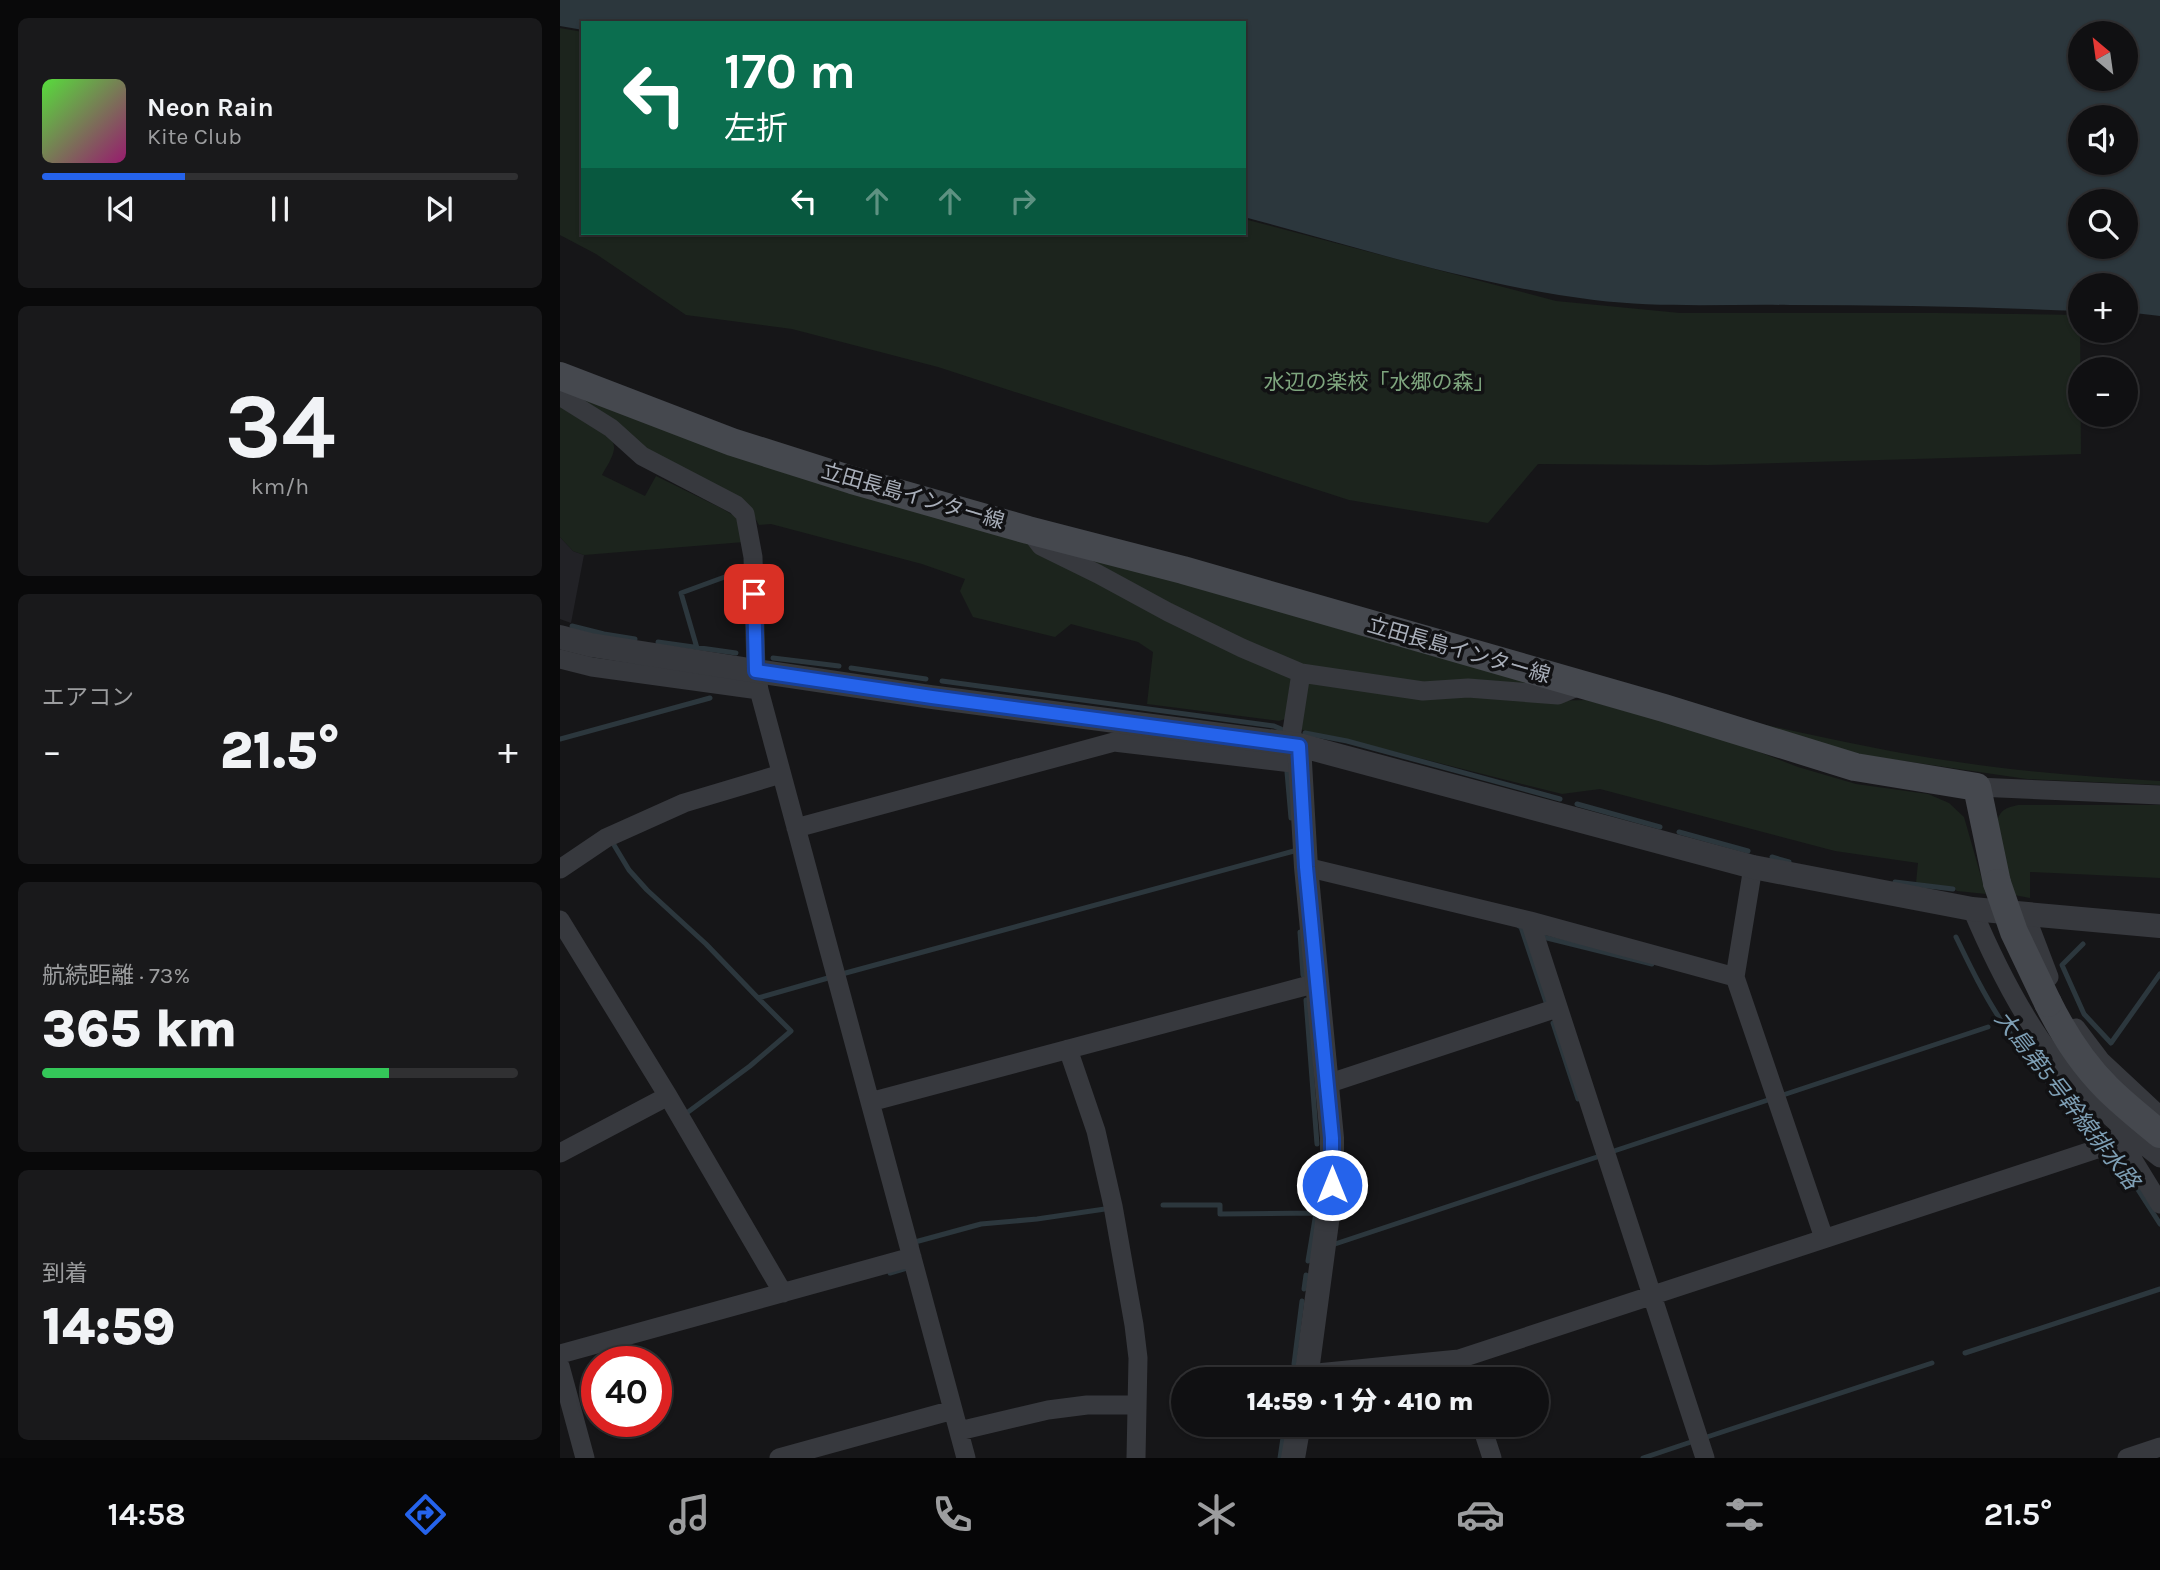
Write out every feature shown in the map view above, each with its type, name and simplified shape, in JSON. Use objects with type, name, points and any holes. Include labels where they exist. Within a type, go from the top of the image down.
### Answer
[{"type":"main road","name":"立田長島インター線","points":[[560,376],[732,442],[852,480],[1183,570],[1855,767],[1977,787]]},
{"type":"main road","points":[[1977,787],[1997,883],[2014,932],[2048,1003],[2072,1045],[2106,1087],[2160,1134]]},
{"type":"street","points":[[560,396],[611,428],[642,456],[736,505],[745,514],[753,557],[757,681],[966,1458]]},
{"type":"street","points":[[1028,530],[1041,546],[1229,642],[1301,673],[1423,691],[1468,688],[1558,695],[1582,685]]},
{"type":"street","points":[[560,637],[757,681]]},
{"type":"street","points":[[560,659],[592,667],[757,681],[1296,751],[1753,866],[1972,909],[2160,926]]},
{"type":"street","points":[[1301,673],[1296,751],[1332,1138],[1332,1185],[1308,1367]]},
{"type":"street","points":[[796,828],[1115,742],[1296,751]]},
{"type":"street","points":[[560,869],[606,838],[684,803],[782,774]]},
{"type":"street","points":[[1977,787],[2160,795]]},
{"type":"street","points":[[1753,866],[1735,977],[1824,1238]]},
{"type":"street","points":[[1306,867],[1530,921],[1735,977]]},
{"type":"street","points":[[1972,909],[2008,986],[2040,1040],[2091,1098],[2114,1139],[2160,1203]]},
{"type":"street","points":[[2025,914],[2048,975],[2071,1021],[2101,1061],[2160,1116]]},
{"type":"street","points":[[560,920],[668,1096],[783,1293]]},
{"type":"street","points":[[1530,921],[1704,1458]]},
{"type":"street","points":[[870,1101],[1317,983]]},
{"type":"street","points":[[1327,1084],[1557,1009]]},
{"type":"street","points":[[1068,1049],[1096,1131],[1113,1206],[1134,1325],[1138,1359],[1136,1458]]},
{"type":"street","points":[[560,1153],[668,1096]]},
{"type":"street","points":[[1387,1367],[1459,1359],[1651,1297],[2114,1139],[2160,1158]]},
{"type":"street","points":[[560,1354],[912,1257]]},
{"type":"street","points":[[1459,1359],[1462,1367]]},
{"type":"street","points":[[560,1366],[585,1458]]},
{"type":"street","points":[[959,1431],[1048,1410],[1087,1405],[1137,1405]]},
{"type":"street","points":[[779,1458],[953,1410]]},
{"type":"street","points":[[1293,1458],[1297,1437]]},
{"type":"street","points":[[1485,1437],[1492,1458]]},
{"type":"street","points":[[2127,1458],[2160,1447]]},
{"type":"shaded area","points":[[560,0],[2160,0],[2160,316],[2138,313],[2138,273],[2068,273],[2068,311],[1972,307],[1667,305],[1594,300],[1462,275],[1246,218],[1246,21],[581,21],[581,30],[560,26]]},
{"type":"shaded area","points":[[560,537],[573,551],[584,555],[571,623],[560,619]]},
{"type":"green space","name":"水辺の楽校「水郷の森」","points":[[560,28],[581,32],[581,235],[1246,235],[1246,220],[1556,301],[1680,313],[2068,315],[2068,343],[2080,343],[2080,357],[2068,357],[2068,427],[2081,427],[2081,454],[1708,465],[1538,464],[1488,523],[1349,500],[938,367],[792,329],[686,315],[596,254],[560,235]]},
{"type":"green space","points":[[560,391],[1024,539],[1291,677],[1285,719],[1279,721],[1147,704],[1153,652],[1138,642],[1071,624],[1055,637],[973,617],[960,591],[965,579],[922,564],[771,524],[759,525],[751,511],[665,466]]},
{"type":"green space","points":[[560,401],[609,434],[614,449],[602,475],[645,496],[656,476],[738,518],[744,542],[584,555],[573,551],[560,537]]},
{"type":"green space","points":[[1048,545],[1548,688],[1426,687],[1299,667]]},
{"type":"green space","points":[[1313,680],[1550,701],[1586,700],[1720,737],[1798,767],[1856,784],[1928,794],[1949,803],[1964,817],[1986,894],[1916,883],[1918,863],[1835,851],[1600,789],[1562,794],[1305,731],[1297,727],[1305,686]]},
{"type":"green space","points":[[1716,714],[1837,740],[1983,766],[2160,781],[2160,785],[2027,779],[1849,753]]},
{"type":"green space","points":[[2018,805],[2160,805],[2160,878],[2030,872],[2030,898],[2014,895],[1998,843],[1997,823],[2003,811]]},
{"type":"waterway","points":[[697,648],[681,593],[741,571]]},
{"type":"waterway","points":[[572,626],[635,639]]},
{"type":"waterway","points":[[658,642],[736,653]]},
{"type":"waterway","points":[[773,658],[839,666]]},
{"type":"waterway","points":[[851,668],[926,679]]},
{"type":"waterway","points":[[942,681],[1281,729]]},
{"type":"waterway","points":[[560,739],[710,698]]},
{"type":"waterway","points":[[1305,733],[1347,741],[1560,799]]},
{"type":"waterway","points":[[1287,772],[1291,818]]},
{"type":"waterway","points":[[1577,804],[1660,827]]},
{"type":"waterway","points":[[1679,832],[1748,851]]},
{"type":"waterway","points":[[614,845],[629,870],[647,890],[706,944],[758,998],[828,978]]},
{"type":"waterway","points":[[842,974],[1294,851]]},
{"type":"waterway","points":[[1772,857],[1789,862]]},
{"type":"waterway","points":[[1895,882],[1953,889]]},
{"type":"waterway","points":[[1519,926],[1547,1005]]},
{"type":"waterway","points":[[1300,932],[1303,975]]},
{"type":"waterway","points":[[1539,936],[1652,964]]},
{"type":"waterway","name":"大島第5号幹線排水路","points":[[1956,937],[1983,991],[2013,1038],[2049,1084],[2101,1142]]},
{"type":"waterway","points":[[2083,944],[2062,965],[2084,1014],[2111,1043],[2160,974]]},
{"type":"waterway","points":[[684,1115],[750,1066],[791,1031],[758,998]]},
{"type":"waterway","points":[[1306,1000],[1317,1144]]},
{"type":"waterway","points":[[1553,1023],[1578,1099]]},
{"type":"waterway","points":[[1783,1095],[1988,1027]]},
{"type":"waterway","points":[[1611,1152],[1771,1099]]},
{"type":"waterway","name":"大島第5号幹線排水路","points":[[2107,1149],[2126,1171],[2160,1224]]},
{"type":"waterway","points":[[1335,1244],[1597,1157]]},
{"type":"waterway","points":[[1308,1261],[1318,1181]]},
{"type":"waterway","points":[[1163,1205],[1220,1205],[1220,1214],[1316,1213]]},
{"type":"waterway","points":[[916,1245],[915,1242],[981,1224],[1105,1209]]},
{"type":"waterway","points":[[890,1273],[907,1268]]},
{"type":"waterway","points":[[1304,1289],[1306,1275]]},
{"type":"waterway","points":[[1965,1353],[2160,1289]]},
{"type":"waterway","points":[[1294,1364],[1302,1301]]},
{"type":"waterway","points":[[1707,1437],[1932,1363]]},
{"type":"waterway","points":[[1280,1458],[1283,1437]]},
{"type":"waterway","points":[[1643,1458],[1691,1442]]},
{"type":"route","points":[[754,594],[756,671],[1299,746],[1306,867],[1332,1138],[1332,1185]]}]
